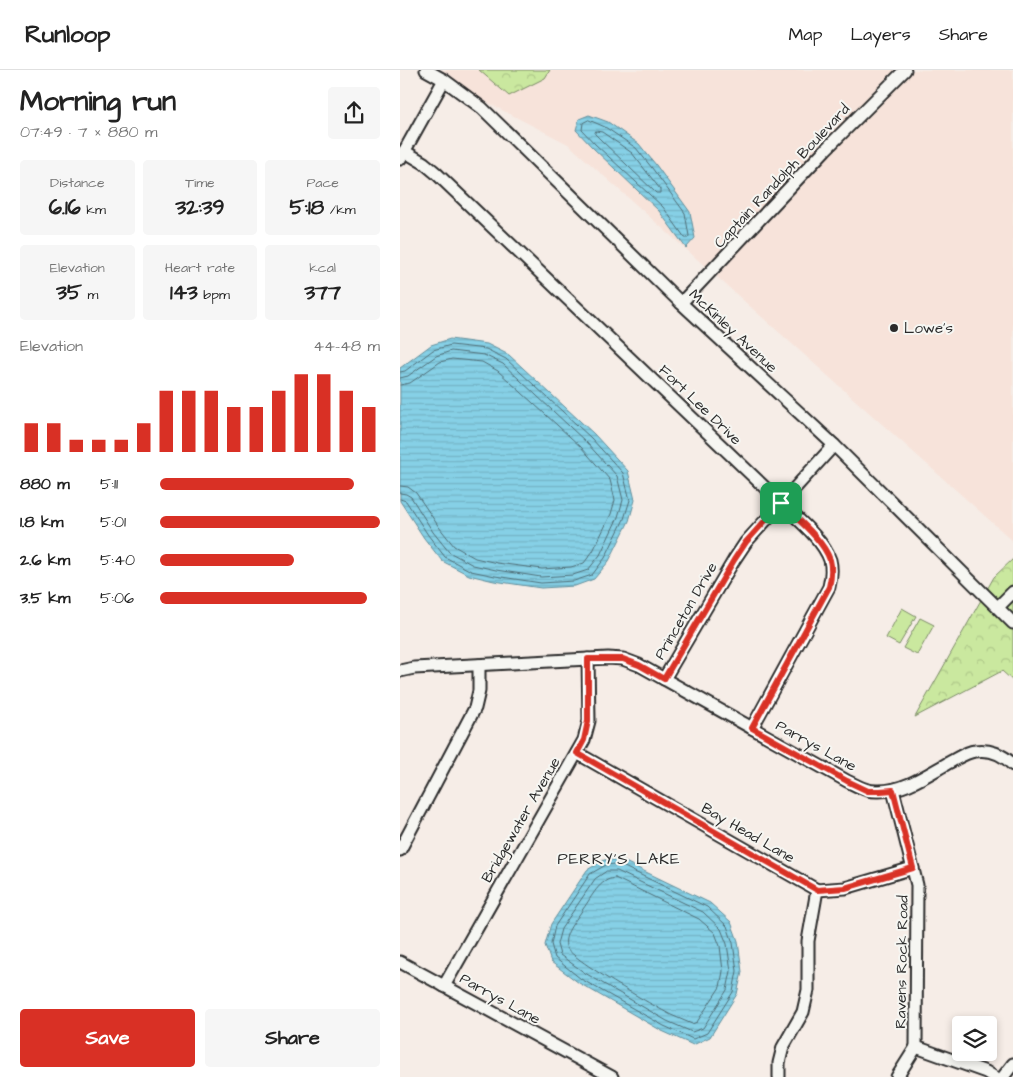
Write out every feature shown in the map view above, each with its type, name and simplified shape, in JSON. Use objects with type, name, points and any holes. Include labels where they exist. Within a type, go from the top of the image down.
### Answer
[{"type":"street","name":"McKinley Avenue","points":[[426,70],[444,80],[482,108],[681,303],[834,446],[1013,623]]},
{"type":"street","name":"Captain Randolph Boulevard","points":[[681,303],[825,150],[905,70]]},
{"type":"street","points":[[402,155],[444,80]]},
{"type":"street","name":"Fort Lee Drive","points":[[402,155],[424,163],[436,173],[822,544],[830,561],[831,578],[829,587],[752,728]]},
{"type":"street","name":"Princeton Drive","points":[[664,679],[746,542],[834,446]]},
{"type":"street","points":[[998,607],[1013,592]]},
{"type":"street","name":"Parrys Lane","points":[[400,671],[414,668],[588,659],[623,659],[639,665],[868,791],[893,790],[907,785],[974,751],[987,751],[999,754],[1013,765]]},
{"type":"street","name":"Bridgewater Avenue","points":[[444,986],[584,740],[588,721],[588,659]]},
{"type":"street","points":[[400,850],[475,708],[479,691],[479,665]]},
{"type":"street","name":"Bay Head Lane","points":[[577,753],[817,890]]},
{"type":"street","name":"Ravens Rock Road","points":[[893,790],[918,884],[916,1047]]},
{"type":"street","points":[[779,1077],[779,1063],[783,1047],[803,1012],[807,997],[808,941],[817,890],[845,888],[913,868]]},
{"type":"street","name":"Parrys Lane","points":[[400,962],[612,1077]]},
{"type":"street","points":[[897,1077],[916,1047],[986,1072],[994,1077]]},
{"type":"street","points":[[1003,1077],[1013,1064]]},
{"type":"shaded area","points":[[424,70],[1013,70],[1013,541],[568,144]]},
{"type":"green space","points":[[479,70],[550,70],[545,78],[509,96]]},
{"type":"green space","points":[[1013,559],[1013,681],[1002,671],[915,717],[994,577]]},
{"type":"green space","points":[[902,608],[916,616],[899,645],[886,638]]},
{"type":"green space","points":[[920,618],[934,625],[917,655],[903,648]]},
{"type":"water","points":[[589,115],[608,122],[639,144],[656,165],[690,212],[695,238],[686,248],[659,211],[576,130],[579,119]]},
{"type":"water","points":[[450,339],[487,344],[509,355],[594,434],[628,471],[635,500],[629,521],[609,561],[594,579],[575,586],[541,588],[469,575],[442,561],[424,538],[400,501],[400,368],[431,345]]},
{"type":"water","points":[[619,859],[710,903],[731,922],[738,941],[742,972],[737,994],[710,1037],[693,1045],[662,1031],[579,983],[551,962],[545,945],[551,924],[587,870],[604,860]]},
{"type":"place","name":"Lowe's","points":[[894,328]]},
{"type":"district","name":"PERRY'S LAKE","points":[[619,859]]},
{"type":"route","points":[[781,503],[822,544],[830,561],[831,578],[829,587],[752,728],[868,791],[893,790],[913,868],[845,888],[817,890],[577,753],[584,740],[588,721],[588,659],[623,659],[639,665],[664,679],[734,560],[746,542],[781,503]]}]
